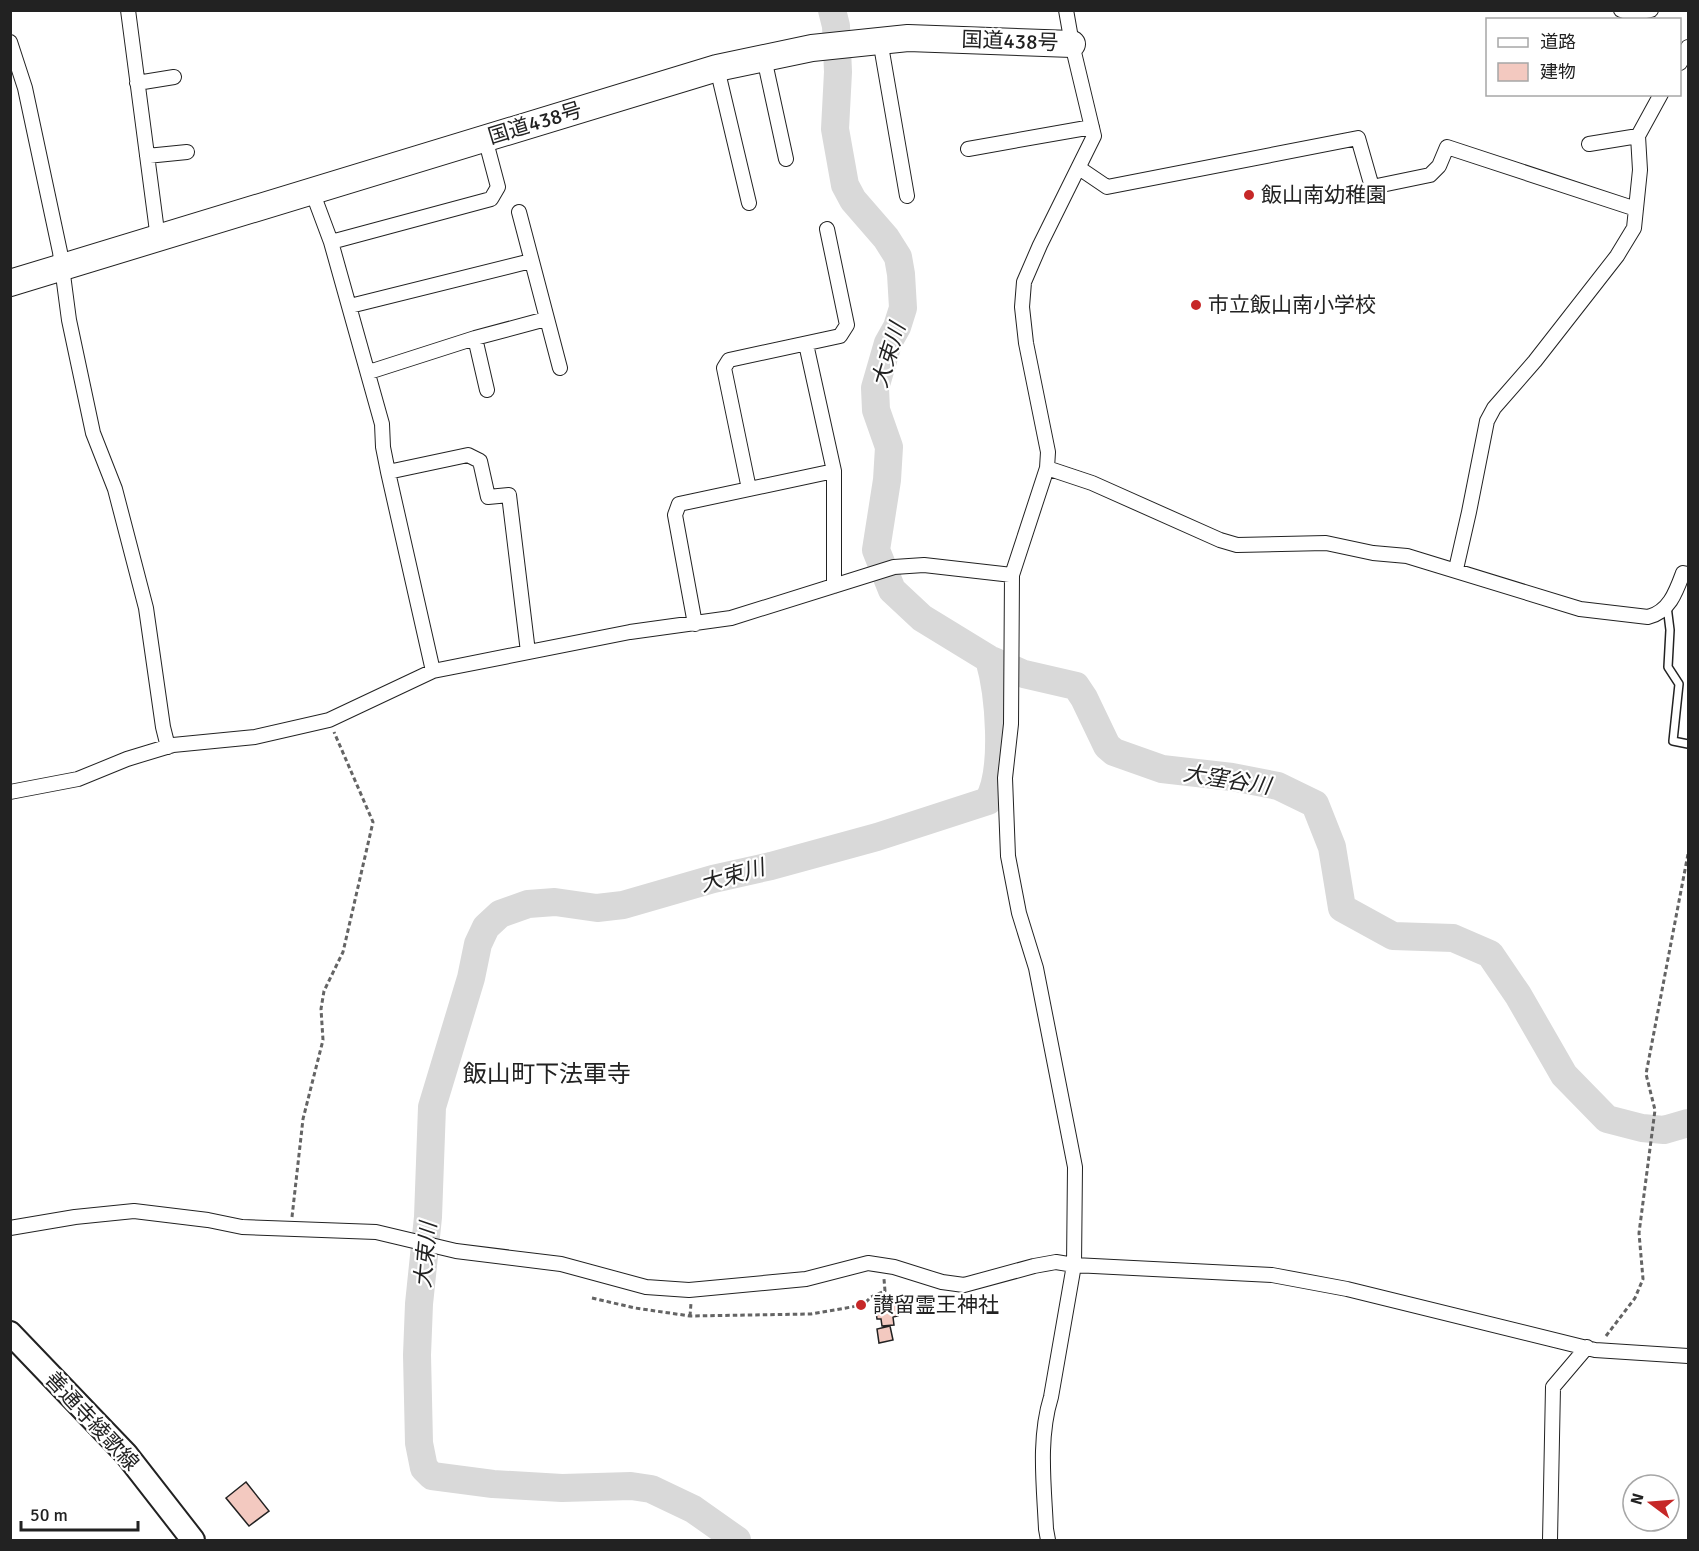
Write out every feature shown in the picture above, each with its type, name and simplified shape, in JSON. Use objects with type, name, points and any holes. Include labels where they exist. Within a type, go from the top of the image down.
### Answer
[{"type":"highway","name":"国道438号","points":[[10,283],[717,68],[812,48],[908,38],[1072,44]]},
{"type":"main road","name":"善通寺綾歌線","points":[[10,1333],[126,1454],[193,1540]]},
{"type":"street","points":[[128,10],[158,238]]},
{"type":"street","points":[[1048,1540],[1043,1456],[1045,1416],[1052,1397],[1074,1265],[1075,1167],[1041,995],[1019,913],[1008,856],[1005,778],[1011,724],[1012,575],[1047,468],[1048,452],[1025,334],[1022,307],[1024,282],[1095,136],[1066,10]]},
{"type":"street","points":[[1621,10],[1632,14],[1651,10]]},
{"type":"street","points":[[871,41],[907,196]]},
{"type":"street","points":[[10,42],[25,88],[64,267],[69,320],[93,434],[115,489],[146,608],[163,727],[168,747]]},
{"type":"street","points":[[1681,61],[1689,47]]},
{"type":"street","points":[[764,58],[786,159]]},
{"type":"street","points":[[717,68],[749,203]]},
{"type":"street","points":[[137,82],[174,77]]},
{"type":"street","points":[[1456,569],[1487,421],[1494,408],[1534,362],[1617,256],[1634,228],[1640,170],[1638,136],[1660,96]]},
{"type":"street","points":[[968,149],[1092,127]]},
{"type":"street","points":[[1589,144],[1638,136]]},
{"type":"street","points":[[331,242],[491,199],[498,187],[484,138]]},
{"type":"street","points":[[1079,168],[1107,187],[1358,138],[1372,187],[1430,175],[1439,166],[1447,147],[1636,210]]},
{"type":"street","points":[[147,156],[187,152]]},
{"type":"street","points":[[312,191],[331,242],[369,372],[382,424],[383,447],[388,472],[433,671]]},
{"type":"street","points":[[519,212],[560,368]]},
{"type":"street","points":[[749,489],[724,368],[729,360],[840,336],[846,326],[827,229]]},
{"type":"street","points":[[350,306],[531,261]]},
{"type":"street","points":[[369,372],[475,338],[546,319]]},
{"type":"street","points":[[475,338],[487,390]]},
{"type":"street","points":[[806,344],[834,471],[834,586]]},
{"type":"street","points":[[388,472],[468,455],[480,461],[489,497],[509,495],[528,652]]},
{"type":"street","points":[[1047,468],[1092,483],[1220,540],[1237,545],[1326,543],[1373,553],[1407,556],[1456,569],[1580,609],[1648,617],[1659,614],[1668,606],[1683,573],[1689,574]]},
{"type":"street","points":[[695,624],[675,515],[679,504],[834,471]]},
{"type":"street","points":[[10,792],[78,779],[127,759],[168,747],[229,738],[255,737],[329,720],[433,671],[630,632],[731,618],[894,567],[924,565],[1012,575]]},
{"type":"street","points":[[10,1228],[75,1216],[134,1211],[242,1227],[376,1232],[456,1251],[561,1264],[646,1287],[689,1290],[806,1279],[868,1263],[894,1266],[942,1282],[964,1286],[1056,1262],[1074,1265],[1272,1275],[1347,1289],[1591,1348],[1689,1356]]},
{"type":"street","points":[[1550,1540],[1553,1387],[1591,1348]]},
{"type":"lane","points":[[1668,606],[1670,630],[1668,667],[1679,684],[1673,741],[1689,744]]},
{"type":"path","points":[[290,1229],[303,1119],[323,1040],[321,1009],[324,991],[343,952],[373,822],[329,720]]},
{"type":"path","points":[[1591,1348],[1615,1326],[1635,1298],[1642,1279],[1639,1233],[1655,1110],[1646,1074],[1689,854]]},
{"type":"path","points":[[592,1298],[635,1308],[690,1316],[811,1314],[863,1305],[871,1297],[885,1291],[884,1278]]},
{"type":"building","points":[[896,1301],[898,1316],[893,1317],[894,1325],[882,1326],[881,1319],[877,1319],[875,1304]]},
{"type":"building","points":[[890,1326],[893,1340],[879,1343],[877,1329]]},
{"type":"building","points":[[246,1482],[269,1511],[249,1526],[226,1498]]},
{"type":"waterway","name":"大窪谷川","points":[[832,10],[836,26],[838,72],[835,129],[845,185],[853,200],[886,238],[898,257],[901,274],[903,308],[897,327],[888,343],[875,388],[876,410],[889,447],[887,480],[876,550],[892,590],[922,618],[989,659],[1024,674],[1076,686],[1107,746],[1114,752],[1162,769],[1232,777],[1278,786],[1315,804],[1332,847],[1342,908],[1393,936],[1453,938],[1490,954],[1518,995],[1564,1075],[1607,1119],[1642,1128],[1664,1130],[1688,1123]]},
{"type":"waterway","name":"大束川","points":[[737,1540],[693,1509],[651,1489],[631,1486],[562,1488],[493,1484],[432,1476],[424,1468],[419,1443],[417,1355],[419,1304],[428,1217],[432,1107],[471,978],[478,944],[486,927],[500,914],[528,904],[555,902],[597,908],[623,905],[713,879],[877,837],[988,801],[994,787],[999,751],[996,691],[989,659]]},
{"type":"place","name":"飯山南幼稚園","points":[[1249,195]]},
{"type":"place","name":"市立飯山南小学校","points":[[1196,305]]},
{"type":"place","name":"讃留霊王神社","points":[[861,1305]]},
{"type":"district","name":"飯山町下法軍寺","points":[[547,1074]]}]
